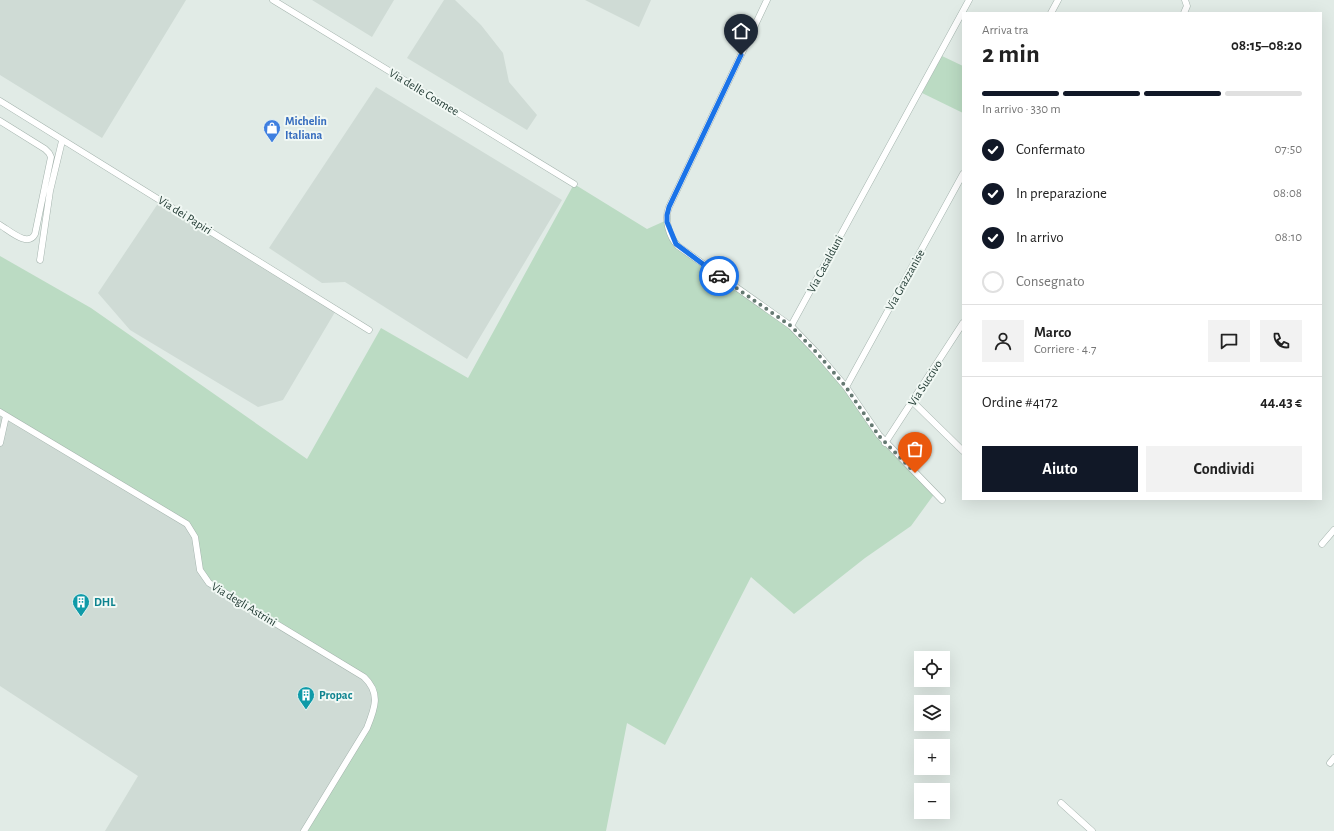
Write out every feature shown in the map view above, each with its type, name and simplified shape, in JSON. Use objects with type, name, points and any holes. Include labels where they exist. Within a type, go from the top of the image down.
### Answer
[{"type":"street","name":"Via delle Cosmee","points":[[273,0],[574,184]]},
{"type":"street","points":[[767,0],[669,207],[667,220],[673,239],[680,248],[791,326],[817,353],[846,387],[872,427],[885,443],[942,500]]},
{"type":"street","name":"Via Casalduni","points":[[962,12],[969,0]]},
{"type":"street","points":[[1052,12],[1058,0]]},
{"type":"street","points":[[1185,12],[1187,8],[1186,2]]},
{"type":"street","name":"Via Casalduni","points":[[791,326],[962,13]]},
{"type":"street","name":"Via dei Papiri","points":[[1,104],[89,156],[369,330]]},
{"type":"street","points":[[0,121],[45,149],[49,153],[50,157],[33,238],[29,240],[23,239],[0,225]]},
{"type":"street","points":[[40,260],[50,191],[62,141]]},
{"type":"street","name":"Via Grazzanise","points":[[846,387],[962,176]]},
{"type":"street","name":"Via Succivo","points":[[885,443],[962,325]]},
{"type":"street","points":[[913,402],[962,451]]},
{"type":"street","name":"Via degli Astrini","points":[[0,412],[187,524],[195,537],[200,570],[209,583],[364,677],[369,682],[374,689],[376,697],[367,728],[304,831]]},
{"type":"street","points":[[0,443],[6,416]]},
{"type":"street","points":[[1322,544],[1334,530]]},
{"type":"street","points":[[1330,763],[1334,758]]},
{"type":"street","points":[[1061,802],[1092,831]]},
{"type":"shaded area","points":[[0,0],[186,0],[102,138],[0,75]]},
{"type":"shaded area","points":[[312,0],[394,0],[372,37]]},
{"type":"shaded area","points":[[444,0],[455,0],[481,25],[503,53],[509,82],[537,115],[527,130],[407,58]]},
{"type":"shaded area","points":[[585,0],[651,0],[639,27]]},
{"type":"shaded area","points":[[376,87],[562,200],[467,359],[345,282],[322,283],[269,248]]},
{"type":"shaded area","points":[[159,202],[335,312],[283,400],[258,407],[130,330],[98,293]]},
{"type":"shaded area","points":[[0,412],[187,524],[364,677],[375,697],[371,717],[304,831],[105,831],[138,776],[0,686]]},
{"type":"green space","points":[[942,56],[962,66],[962,113],[922,93]]},
{"type":"green space","points":[[574,184],[647,229],[667,220],[674,242],[791,326],[846,387],[872,427],[935,493],[911,526],[865,558],[794,614],[751,577],[665,745],[627,723],[606,831],[304,831],[371,717],[375,697],[364,677],[209,583],[200,570],[197,551],[187,524],[0,412],[0,256],[91,308],[307,459],[381,328],[468,378]]},
{"type":"way so far","points":[[719,276],[791,326],[817,353],[846,387],[868,422],[879,436],[915,473]]},
{"type":"place","name":"Michelin Italiana","points":[[272,143]]},
{"type":"place","name":"DHL","points":[[81,617]]},
{"type":"place","name":"Propac","points":[[306,710]]},
{"type":"route","points":[[719,276],[676,244],[667,222],[667,215],[669,207],[741,55]]}]
